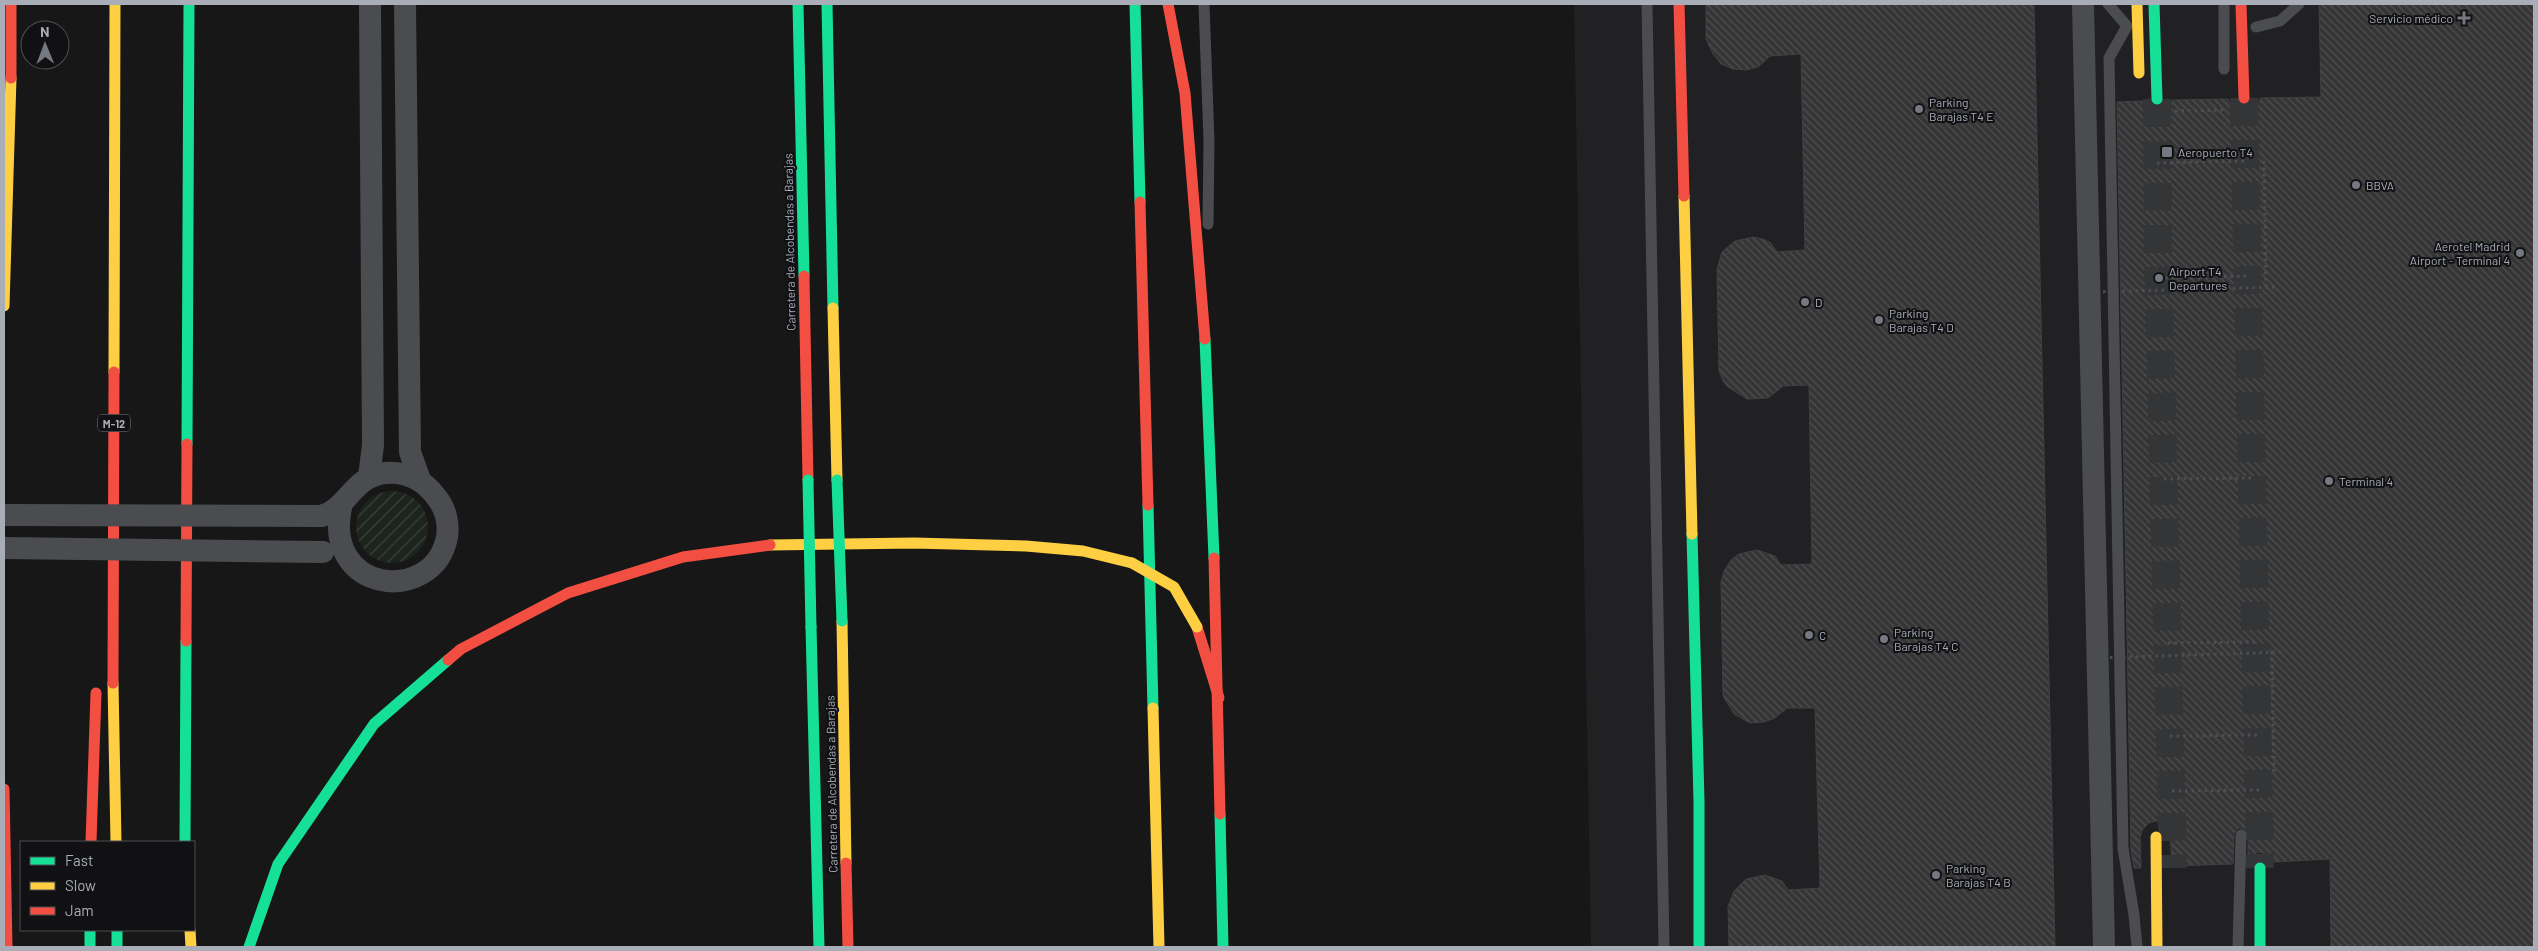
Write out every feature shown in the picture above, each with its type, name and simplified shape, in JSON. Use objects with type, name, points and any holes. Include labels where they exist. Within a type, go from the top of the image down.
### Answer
[{"type":"main road","points":[[4,306],[11,102],[10,4]]},
{"type":"main road","name":"M-12","points":[[114,4],[113,677],[116,841]]},
{"type":"main road","points":[[185,841],[190,4]]},
{"type":"main road","name":"Carretera de Alcobendas a Barajas","points":[[798,4],[819,947]]},
{"type":"main road","name":"Carretera de Alcobendas a Barajas","points":[[827,4],[848,947]]},
{"type":"main road","points":[[1135,4],[1159,947]]},
{"type":"main road","points":[[1168,4],[1185,93],[1207,358],[1218,698],[1223,947]]},
{"type":"main road","points":[[1679,4],[1698,781],[1699,947]]},
{"type":"main road","points":[[2137,4],[2139,74]]},
{"type":"main road","points":[[2154,4],[2157,99]]},
{"type":"main road","points":[[2241,4],[2244,98]]},
{"type":"main road","points":[[101,389],[114,353]]},
{"type":"main road","points":[[98,501],[98,558]]},
{"type":"main road","points":[[249,947],[278,864],[374,724],[461,649],[568,593],[682,557],[772,545],[914,542],[1026,546],[1083,551],[1132,564],[1174,586],[1197,627],[1218,698]]},
{"type":"main road","points":[[91,841],[96,685]]},
{"type":"main road","points":[[4,789],[7,947]]},
{"type":"main road","points":[[2156,837],[2158,947]]},
{"type":"main road","points":[[2260,868],[2260,947]]},
{"type":"main road","points":[[90,931],[90,947]]},
{"type":"main road","points":[[117,931],[118,947]]},
{"type":"main road","points":[[190,931],[191,947]]},
{"type":"street","points":[[369,477],[373,445],[370,4]]},
{"type":"street","points":[[4,548],[337,553],[347,558],[365,574],[386,581],[408,580],[431,567],[445,546],[448,524],[442,504],[420,480],[410,452],[405,4]]},
{"type":"street","points":[[2083,4],[2104,947]]},
{"type":"street","points":[[4,515],[321,516],[342,503],[352,490],[369,477],[396,472],[420,480]]},
{"type":"street","points":[[342,503],[338,529],[342,549],[347,558]]},
{"type":"lane","points":[[1204,4],[1209,141],[1207,358]]},
{"type":"lane","points":[[1647,4],[1664,947]]},
{"type":"lane","points":[[2108,4],[2127,26],[2109,58],[2122,848],[2134,915],[2137,947]]},
{"type":"lane","points":[[2224,4],[2224,69]]},
{"type":"lane","points":[[2256,27],[2280,21],[2299,4]]},
{"type":"lane","points":[[2238,947],[2241,836]]},
{"type":"path","points":[[2166,111],[2234,110]]},
{"type":"path","points":[[2157,163],[2245,161]]},
{"type":"path","points":[[2264,161],[2266,287]]},
{"type":"path","points":[[2159,278],[2248,276]]},
{"type":"path","points":[[2090,292],[2278,287]]},
{"type":"path","points":[[2164,479],[2252,478]]},
{"type":"path","points":[[2168,644],[2256,642]]},
{"type":"path","points":[[2272,652],[2274,772]]},
{"type":"path","points":[[2097,658],[2283,652]]},
{"type":"path","points":[[2170,736],[2257,735]]},
{"type":"path","points":[[2172,791],[2258,790]]},
{"type":"shaded area","points":[[1574,4],[2534,4],[2534,947],[1591,947]]},
{"type":"shaded area","points":[[392,491],[406,494],[418,501],[425,513],[428,527],[425,541],[418,553],[406,560],[392,563],[378,560],[366,553],[359,541],[356,527],[359,513],[366,501],[378,494]]},
{"type":"building","points":[[1706,4],[2034,4],[2055,947],[1729,947],[1728,907],[1734,891],[1746,879],[1765,875],[1782,881],[1788,890],[1820,888],[1815,708],[1787,708],[1775,718],[1764,722],[1750,723],[1734,714],[1723,696],[1721,582],[1724,571],[1731,560],[1739,554],[1757,550],[1775,556],[1781,565],[1812,564],[1809,385],[1783,386],[1768,398],[1747,399],[1728,387],[1719,371],[1717,269],[1722,252],[1735,241],[1753,237],[1771,243],[1777,252],[1805,250],[1801,54],[1770,56],[1758,67],[1746,70],[1733,69],[1721,64],[1713,54],[1706,39]]},
{"type":"building","name":"Terminal 4","points":[[2319,4],[2534,4],[2534,947],[2331,947],[2330,859],[2274,862],[2268,855],[2260,852],[2253,854],[2248,859],[2248,835],[2242,828],[2237,829],[2234,834],[2233,864],[2172,866],[2170,830],[2163,823],[2156,821],[2149,823],[2143,829],[2140,837],[2141,868],[2134,868],[2131,850],[2117,102],[2142,101],[2149,112],[2157,115],[2166,112],[2172,100],[2228,99],[2231,107],[2237,112],[2244,114],[2253,111],[2258,105],[2260,98],[2321,97]]},
{"type":"tunnel","points":[[2244,98],[2260,868]]},
{"type":"tunnel","points":[[2157,99],[2158,257],[2173,868]]},
{"type":"traffic: fast","points":[[187,444],[189,4]]},
{"type":"traffic: fast","points":[[798,4],[804,276]]},
{"type":"traffic: fast","points":[[827,4],[833,308]]},
{"type":"traffic: fast","points":[[1135,4],[1140,202]]},
{"type":"traffic: fast","points":[[2154,4],[2157,99]]},
{"type":"traffic: fast","points":[[1205,339],[1214,558]]},
{"type":"traffic: fast","points":[[808,480],[811,627]]},
{"type":"traffic: fast","points":[[837,480],[842,621]]},
{"type":"traffic: fast","points":[[1148,505],[1153,708]]},
{"type":"traffic: fast","points":[[1692,534],[1699,801],[1699,947]]},
{"type":"traffic: fast","points":[[811,627],[819,947]]},
{"type":"traffic: fast","points":[[185,841],[186,641]]},
{"type":"traffic: fast","points":[[249,947],[278,864],[374,724],[448,660]]},
{"type":"traffic: fast","points":[[1220,814],[1223,947]]},
{"type":"traffic: fast","points":[[2260,868],[2260,947]]},
{"type":"traffic: fast","points":[[90,931],[90,947]]},
{"type":"traffic: fast","points":[[117,931],[117,947]]},
{"type":"traffic: slow","points":[[114,372],[115,4]]},
{"type":"traffic: slow","points":[[2137,4],[2139,73]]},
{"type":"traffic: slow","points":[[4,306],[11,78]]},
{"type":"traffic: slow","points":[[1684,196],[1692,534]]},
{"type":"traffic: slow","points":[[833,308],[837,480]]},
{"type":"traffic: slow","points":[[770,545],[914,543],[1026,546],[1083,551],[1132,563]]},
{"type":"traffic: slow","points":[[1132,563],[1174,587],[1197,627]]},
{"type":"traffic: slow","points":[[842,621],[846,863]]},
{"type":"traffic: slow","points":[[113,683],[116,841]]},
{"type":"traffic: slow","points":[[1153,708],[1159,947]]},
{"type":"traffic: slow","points":[[2156,837],[2157,947]]},
{"type":"traffic: slow","points":[[190,931],[191,947]]},
{"type":"traffic: jam","points":[[11,4],[11,78]]},
{"type":"traffic: jam","points":[[1168,4],[1185,93],[1205,339]]},
{"type":"traffic: jam","points":[[1679,4],[1684,196]]},
{"type":"traffic: jam","points":[[2241,4],[2244,98]]},
{"type":"traffic: jam","points":[[1140,202],[1148,505]]},
{"type":"traffic: jam","points":[[804,276],[808,480]]},
{"type":"traffic: jam","points":[[113,683],[114,372]]},
{"type":"traffic: jam","points":[[186,641],[187,444]]},
{"type":"traffic: jam","points":[[448,660],[461,649],[568,593],[683,557],[770,545]]},
{"type":"traffic: jam","points":[[1214,558],[1220,814]]},
{"type":"traffic: jam","points":[[1197,627],[1219,698]]},
{"type":"traffic: jam","points":[[91,841],[96,693]]},
{"type":"traffic: jam","points":[[4,789],[7,947]]},
{"type":"traffic: jam","points":[[846,863],[848,947]]},
{"type":"place","name":"Servicio médico","points":[[2464,18]]},
{"type":"place","name":"Parking Barajas T4 E","points":[[1919,109]]},
{"type":"place","name":"Aeropuerto T4","points":[[2167,152]]},
{"type":"place","name":"BBVA","points":[[2356,185]]},
{"type":"place","name":"Aerotel Madrid Airport - Terminal 4","points":[[2520,253]]},
{"type":"place","name":"Airport T4 Departures","points":[[2159,278]]},
{"type":"place","name":"D","points":[[1805,302]]},
{"type":"place","name":"Parking Barajas T4 D","points":[[1879,320]]},
{"type":"place","name":"Terminal 4","points":[[2329,481]]},
{"type":"place","name":"C","points":[[1809,635]]},
{"type":"place","name":"Parking Barajas T4 C","points":[[1884,639]]},
{"type":"place","name":"Parking Barajas T4 B","points":[[1936,875]]}]
